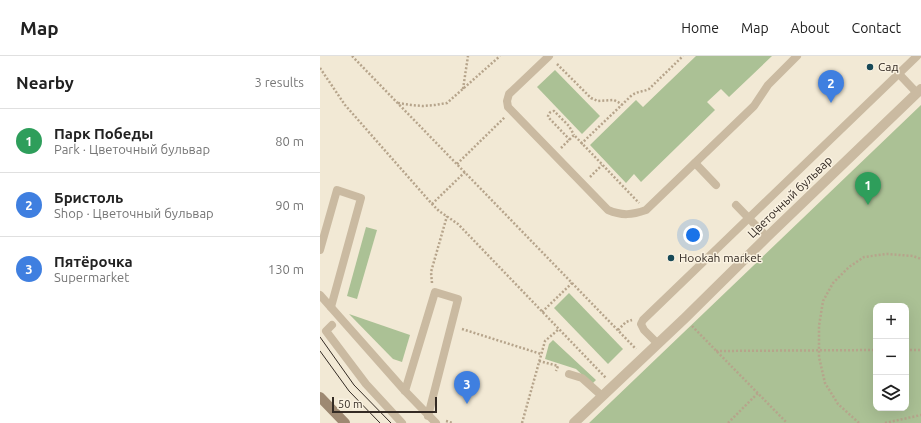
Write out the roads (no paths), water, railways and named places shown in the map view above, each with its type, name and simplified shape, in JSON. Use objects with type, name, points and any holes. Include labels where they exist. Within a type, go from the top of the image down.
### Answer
[{"type":"main road","points":[[320,397],[345,423]]},
{"type":"street","name":"Цветочный бульвар","points":[[574,423],[658,344],[919,91]]},
{"type":"lane","points":[[552,59],[509,94],[507,101],[508,107],[608,210],[628,215],[646,210],[754,106],[768,85],[797,56]]},
{"type":"lane","points":[[658,344],[644,330],[642,324],[643,320],[917,56]]},
{"type":"lane","points":[[899,74],[919,91]]},
{"type":"lane","points":[[695,163],[716,185]]},
{"type":"lane","points":[[320,250],[338,190],[361,198],[331,307]]},
{"type":"lane","points":[[736,205],[767,237]]},
{"type":"lane","points":[[405,391],[435,292],[458,299],[428,416]]},
{"type":"lane","points":[[320,295],[405,391],[436,423]]},
{"type":"lane","points":[[332,325],[326,331],[366,384],[402,423]]},
{"type":"lane","points":[[569,374],[582,378],[602,396]]},
{"type":"tram line","points":[[320,337],[354,385],[391,423]]},
{"type":"tram line","points":[[320,351],[349,391],[380,423]]},
{"type":"place","name":"Сад","points":[[870,67]]},
{"type":"place","name":"Бристоль","points":[[831,103]]},
{"type":"place","name":"Парк Победы","points":[[868,205]]},
{"type":"place","name":"Hookah market","points":[[671,258]]},
{"type":"place","name":"Пятёрочка","points":[[467,404]]}]
